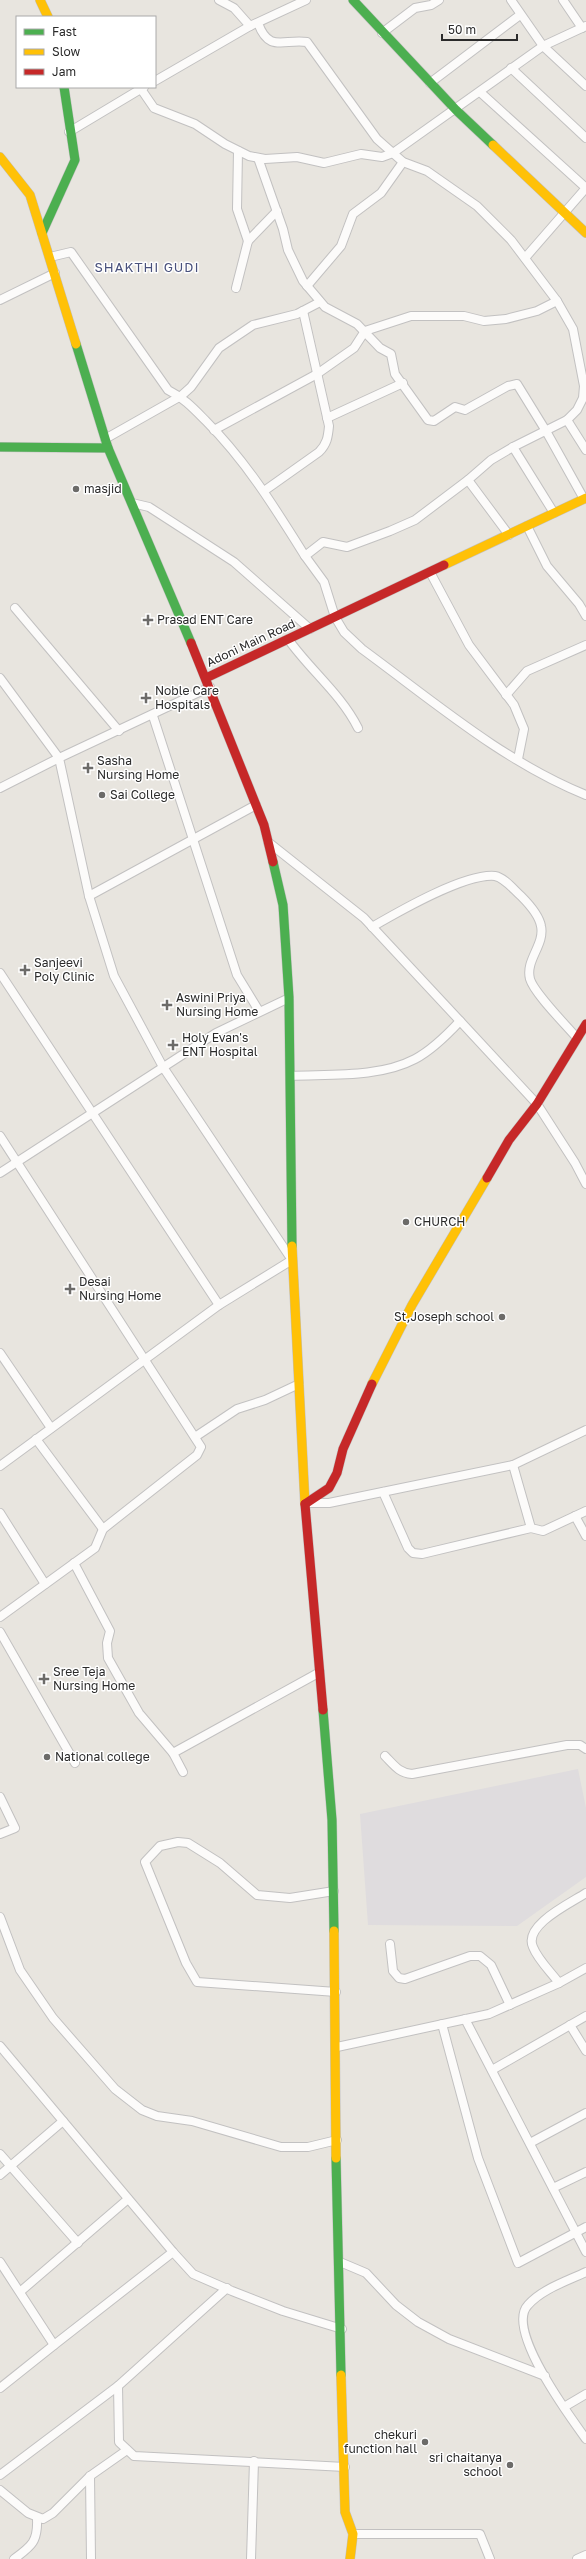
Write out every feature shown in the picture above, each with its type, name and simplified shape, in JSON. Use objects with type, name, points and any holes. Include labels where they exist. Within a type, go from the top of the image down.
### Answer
[{"type":"main road","points":[[40,0],[48,16]]},
{"type":"main road","points":[[353,0],[382,33],[456,110],[586,233]]},
{"type":"main road","points":[[42,233],[75,160],[69,132],[64,88]]},
{"type":"main road","name":"Adoni Main Road","points":[[0,157],[30,195],[108,448],[206,678],[585,499]]},
{"type":"main road","points":[[0,447],[108,448]]},
{"type":"main road","points":[[206,678],[256,805],[268,842],[283,905],[289,998],[292,1260],[306,1504],[332,1820],[345,2512],[352,2534],[350,2559]]},
{"type":"main road","points":[[306,1504],[329,1488],[337,1473],[343,1449],[380,1366],[412,1305],[509,1140],[537,1104],[586,1024]]},
{"type":"street","points":[[219,0],[234,8],[250,26]]},
{"type":"street","points":[[156,80],[250,26],[306,0]]},
{"type":"street","points":[[382,33],[415,8],[431,5],[439,0]]},
{"type":"street","points":[[511,0],[543,46],[586,86]]},
{"type":"street","points":[[69,132],[143,88],[154,108],[195,124],[238,151],[258,158],[297,157],[324,163],[361,154],[382,157],[393,153],[456,110],[511,68],[543,46],[584,27],[563,0]]},
{"type":"street","points":[[430,83],[520,15]]},
{"type":"street","points":[[258,23],[265,37],[273,42],[281,44],[307,42],[377,138],[404,162],[428,171],[477,206],[511,240],[557,300],[573,329],[583,362],[583,398],[577,410],[567,420],[513,447],[491,460],[468,480],[415,520],[347,547],[323,542],[305,556]]},
{"type":"street","points":[[511,68],[586,138]]},
{"type":"street","points":[[480,92],[586,188],[525,258]]},
{"type":"street","points":[[238,151],[237,209],[248,241]]},
{"type":"street","points":[[258,158],[277,211],[294,268],[320,302],[335,314],[346,318],[365,331],[380,348],[391,354],[394,370],[431,421],[455,407],[465,410],[508,386],[517,384],[585,499]]},
{"type":"street","points":[[308,286],[341,246],[353,214],[381,193],[404,162]]},
{"type":"street","points":[[236,288],[248,241],[277,211]]},
{"type":"street","points":[[50,257],[71,252],[168,390],[180,396],[214,430],[264,491],[305,556],[324,582],[335,617],[344,632],[362,649],[518,760],[552,781],[586,795]]},
{"type":"street","points":[[0,300],[55,273]]},
{"type":"street","points":[[214,430],[317,374],[354,348],[365,331],[411,316],[464,316],[484,321],[506,319],[537,311],[557,300]]},
{"type":"street","points":[[105,439],[180,396],[191,387],[219,348],[254,325],[303,311],[320,302]]},
{"type":"street","points":[[264,491],[325,446],[329,426],[303,311]]},
{"type":"street","points":[[327,418],[403,383]]},
{"type":"street","points":[[567,420],[586,450]]},
{"type":"street","points":[[513,447],[554,513]]},
{"type":"street","points":[[468,480],[509,535]]},
{"type":"street","points":[[132,503],[149,507],[234,562],[310,629]]},
{"type":"street","points":[[527,526],[555,578],[583,602],[586,616]]},
{"type":"street","points":[[430,572],[469,645],[514,705],[524,729],[518,760]]},
{"type":"street","points":[[15,608],[119,731]]},
{"type":"street","points":[[288,639],[305,662],[340,699],[350,712],[358,728]]},
{"type":"street","points":[[506,695],[527,670],[586,645]]},
{"type":"street","points":[[0,678],[59,758],[88,896],[114,976],[163,1067],[292,1260],[219,1306],[0,1466]]},
{"type":"street","points":[[0,788],[59,758],[153,716],[210,687]]},
{"type":"street","points":[[153,716],[237,975],[259,1011]]},
{"type":"street","points":[[88,896],[256,805]]},
{"type":"street","points":[[268,842],[372,927],[460,1021],[537,1104],[575,1163],[586,1184]]},
{"type":"street","points":[[372,927],[419,899],[478,878],[496,876],[505,881],[525,900],[538,918],[542,928],[538,945],[529,967],[532,985],[577,1038]]},
{"type":"street","points":[[0,973],[93,1112],[219,1306]]},
{"type":"street","points":[[0,1173],[216,1033],[259,1011],[289,998]]},
{"type":"street","points":[[290,1076],[386,1069],[415,1059],[442,1039],[460,1021]]},
{"type":"street","points":[[0,1136],[201,1447],[197,1455],[103,1529],[95,1548],[0,1617]]},
{"type":"street","points":[[0,1353],[51,1428]]},
{"type":"street","points":[[195,1437],[237,1409],[265,1400],[299,1384]]},
{"type":"street","points":[[306,1504],[329,1502],[383,1492],[513,1465],[586,1430]]},
{"type":"street","points":[[36,1439],[103,1529]]},
{"type":"street","points":[[513,1465],[531,1528]]},
{"type":"street","points":[[383,1492],[408,1548],[413,1553],[440,1551],[531,1528],[543,1531],[586,1511]]},
{"type":"street","points":[[0,1514],[45,1584]]},
{"type":"street","points":[[575,1516],[586,1536]]},
{"type":"street","points":[[74,1563],[110,1631],[106,1643],[108,1658],[139,1713],[173,1753],[183,1772]]},
{"type":"street","points":[[0,1632],[75,1763]]},
{"type":"street","points":[[173,1753],[320,1672]]},
{"type":"street","points":[[385,1756],[404,1773],[412,1774],[567,1745],[580,1745],[586,1749]]},
{"type":"street","points":[[0,1798],[15,1828],[0,1834]]},
{"type":"street","points":[[334,1891],[290,1898],[257,1895],[220,1863],[188,1843],[178,1842],[160,1846],[145,1862],[186,1963],[197,1982],[336,1992]]},
{"type":"street","points":[[559,1983],[533,1947],[531,1938],[535,1929],[545,1919],[586,1893]]},
{"type":"street","points":[[0,1917],[20,1970],[53,2018],[116,2089],[142,2110],[157,2116],[192,2121],[280,2147],[308,2147],[337,2140]]},
{"type":"street","points":[[390,1944],[393,1971],[399,1978],[405,1979],[470,1956],[480,1956],[491,1964],[510,2005]]},
{"type":"street","points":[[337,2047],[489,2014],[559,1983],[586,1968]]},
{"type":"street","points":[[492,2070],[586,2016]]},
{"type":"street","points":[[465,2019],[586,2252]]},
{"type":"street","points":[[442,2024],[478,2158],[518,2263],[586,2227]]},
{"type":"street","points":[[570,2025],[586,2051]]},
{"type":"street","points":[[0,2046],[193,2274],[283,2311],[342,2329]]},
{"type":"street","points":[[530,2143],[586,2113]]},
{"type":"street","points":[[0,2175],[63,2121]]},
{"type":"street","points":[[0,2154],[78,2243]]},
{"type":"street","points":[[553,2188],[586,2172]]},
{"type":"street","points":[[21,2291],[128,2199]]},
{"type":"street","points":[[0,2388],[173,2252]]},
{"type":"street","points":[[0,2262],[21,2291],[54,2345]]},
{"type":"street","points":[[340,2262],[366,2273],[396,2305],[418,2322],[449,2339],[545,2376]]},
{"type":"street","points":[[586,2272],[547,2291],[528,2305],[523,2313],[523,2327],[527,2341],[545,2376],[564,2407],[586,2438]]},
{"type":"street","points":[[0,2475],[118,2386],[227,2288]]},
{"type":"street","points":[[118,2386],[119,2442],[134,2456],[254,2461],[345,2467]]},
{"type":"street","points":[[564,2407],[586,2394]]},
{"type":"street","points":[[0,2490],[37,2519],[43,2519],[53,2513],[90,2476],[127,2450]]},
{"type":"street","points":[[251,2559],[254,2461]]},
{"type":"street","points":[[90,2476],[91,2559]]},
{"type":"street","points":[[15,2559],[34,2541],[38,2533],[37,2519]]},
{"type":"street","points":[[352,2534],[480,2534],[490,2559]]},
{"type":"street","points":[[577,2559],[586,2555]]},
{"type":"shaded area","points":[[578,1769],[586,1808],[586,1877],[517,1926],[368,1925],[360,1814]]},
{"type":"traffic: fast","points":[[353,0],[456,110],[493,145]]},
{"type":"traffic: fast","points":[[42,233],[75,160],[64,88]]},
{"type":"traffic: fast","points":[[76,344],[108,448]]},
{"type":"traffic: fast","points":[[0,447],[108,448],[191,643]]},
{"type":"traffic: fast","points":[[273,862],[283,905],[289,998],[292,1246]]},
{"type":"traffic: fast","points":[[323,1710],[332,1820],[334,1931]]},
{"type":"traffic: fast","points":[[336,2158],[341,2375]]},
{"type":"traffic: slow","points":[[40,0],[48,16]]},
{"type":"traffic: slow","points":[[493,145],[586,233]]},
{"type":"traffic: slow","points":[[0,157],[30,195],[76,344]]},
{"type":"traffic: slow","points":[[444,565],[586,498]]},
{"type":"traffic: slow","points":[[372,1384],[412,1305],[487,1178]]},
{"type":"traffic: slow","points":[[292,1246],[305,1504]]},
{"type":"traffic: slow","points":[[334,1931],[336,2158]]},
{"type":"traffic: slow","points":[[341,2375],[345,2512],[353,2534],[350,2559]]},
{"type":"traffic: jam","points":[[206,678],[444,565]]},
{"type":"traffic: jam","points":[[191,643],[264,825],[273,862]]},
{"type":"traffic: jam","points":[[487,1178],[509,1140],[537,1104],[586,1024]]},
{"type":"traffic: jam","points":[[305,1504],[329,1488],[337,1473],[343,1449],[372,1384]]},
{"type":"traffic: jam","points":[[305,1504],[323,1710]]},
{"type":"place","name":"masjid","points":[[76,489]]},
{"type":"place","name":"Prasad ENT Care","points":[[148,620]]},
{"type":"place","name":"Noble Care Hospitals","points":[[146,698]]},
{"type":"place","name":"Sasha Nursing Home","points":[[88,768]]},
{"type":"place","name":"Sai College","points":[[102,795]]},
{"type":"place","name":"Sanjeevi Poly Clinic","points":[[25,970]]},
{"type":"place","name":"Aswini Priya Nursing Home","points":[[167,1005]]},
{"type":"place","name":"Holy Evan's ENT Hospital","points":[[173,1045]]},
{"type":"place","name":"CHURCH","points":[[406,1222]]},
{"type":"place","name":"Desai Nursing Home","points":[[70,1289]]},
{"type":"place","name":"St,Joseph school","points":[[502,1317]]},
{"type":"place","name":"Sree Teja Nursing Home","points":[[44,1679]]},
{"type":"place","name":"National college","points":[[47,1757]]},
{"type":"place","name":"chekuri function hall","points":[[425,2442]]},
{"type":"place","name":"sri chaitanya school","points":[[510,2465]]},
{"type":"district","name":"SHAKTHI GUDI","points":[[147,267]]}]
